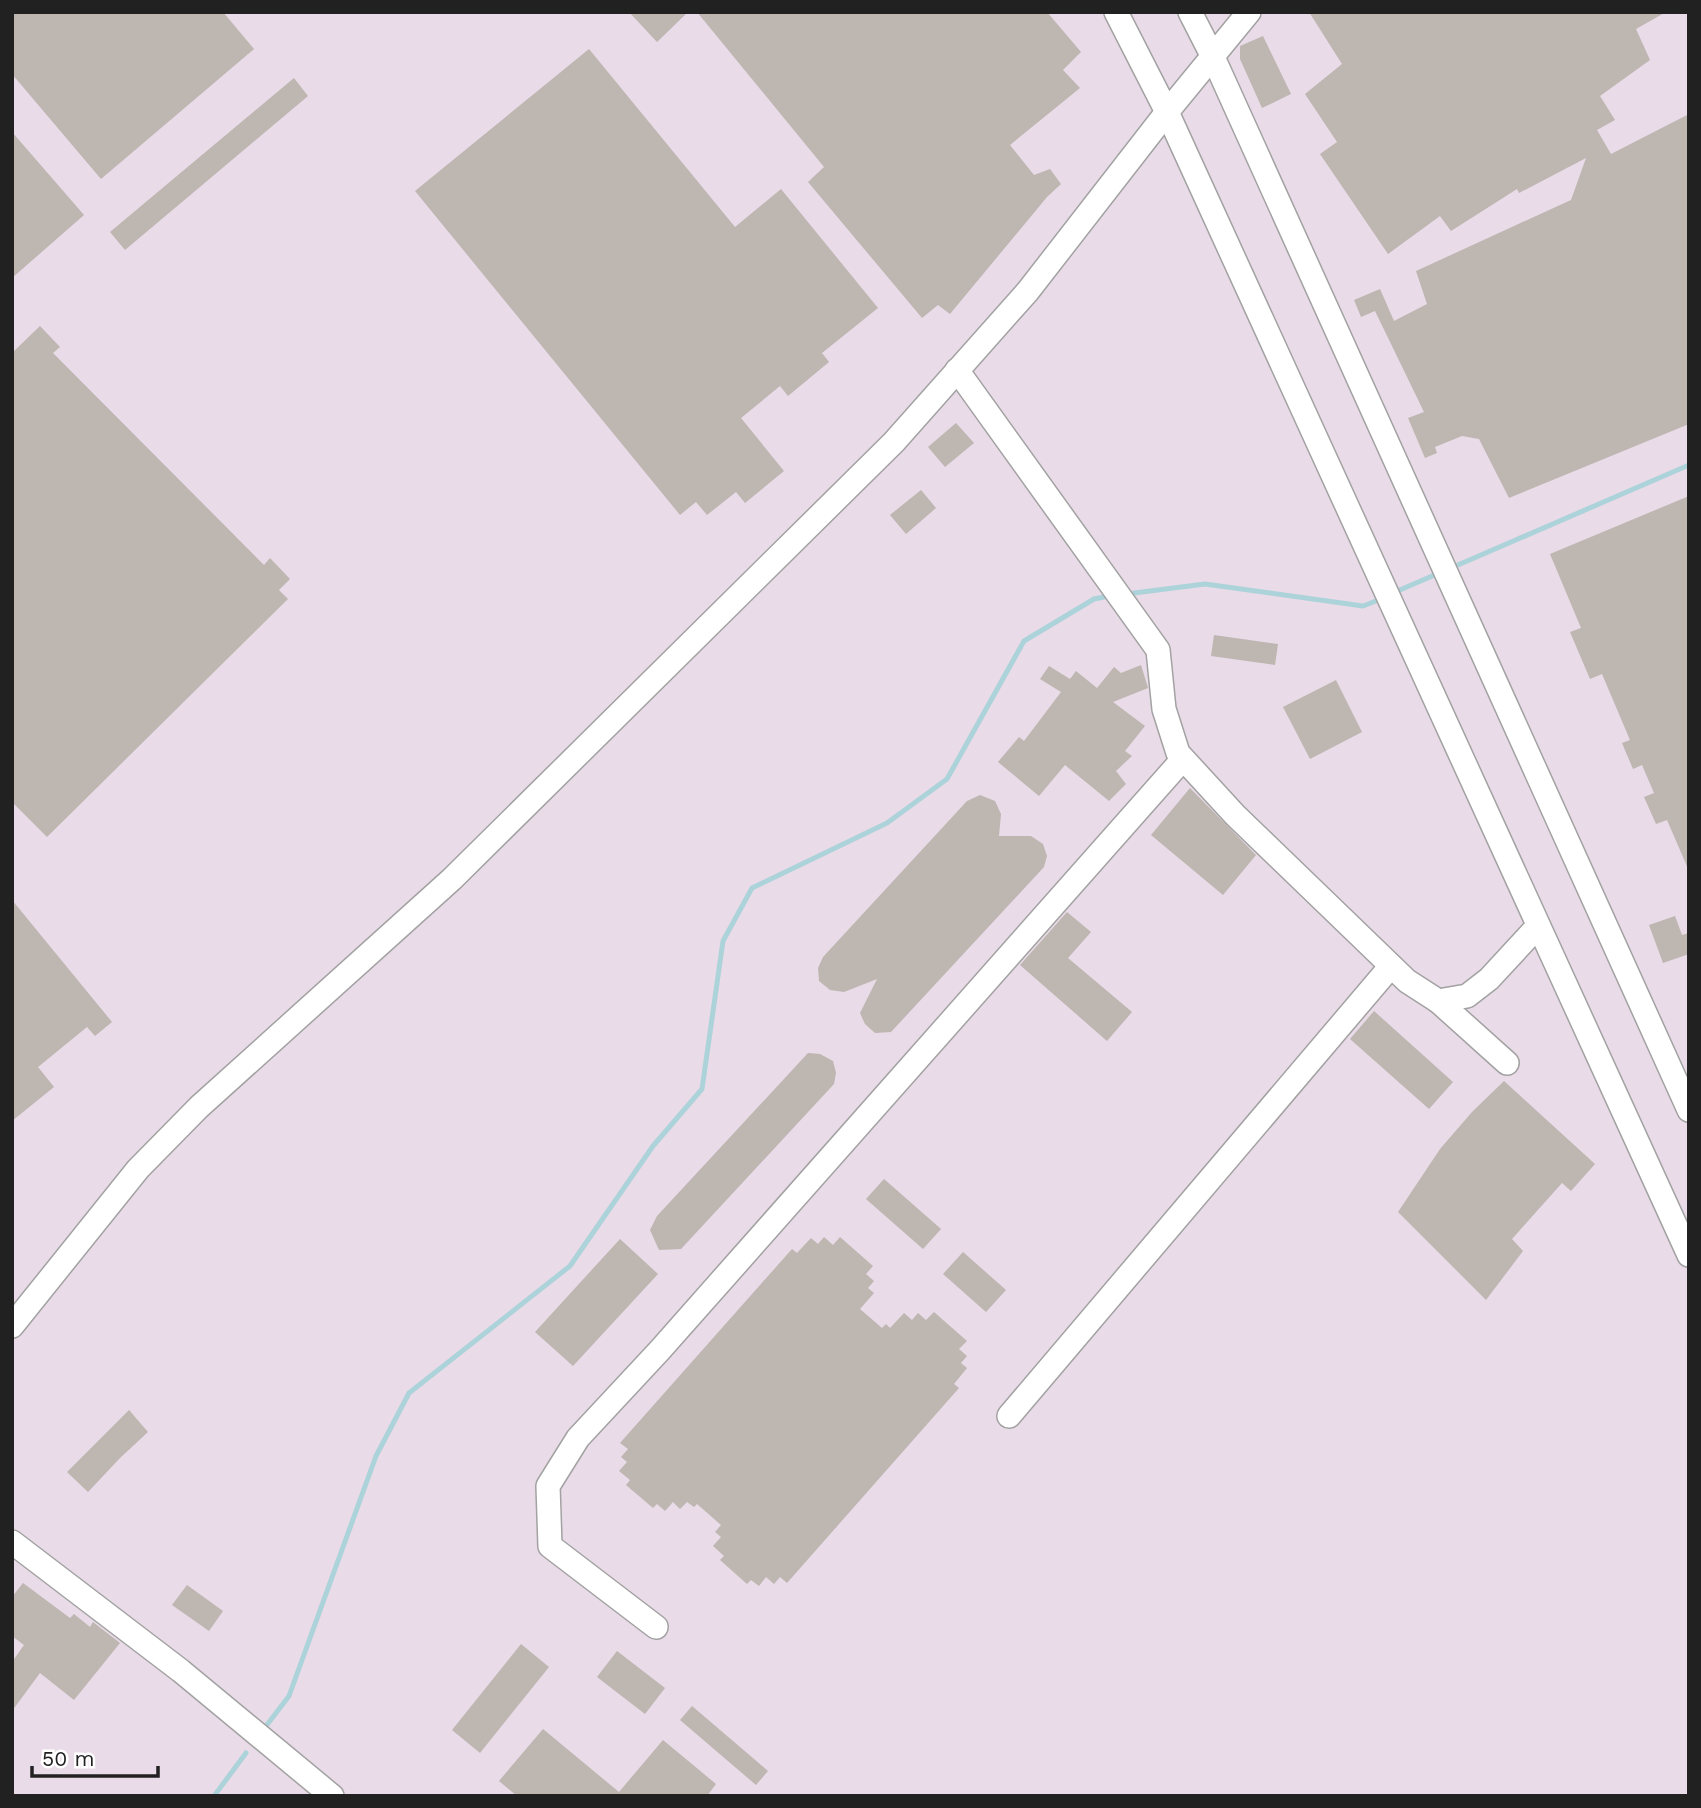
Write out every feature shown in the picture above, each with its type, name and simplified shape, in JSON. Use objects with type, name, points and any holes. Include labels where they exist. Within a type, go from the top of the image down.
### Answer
[{"type":"street","points":[[1116,12],[1167,112],[1689,1255]]},
{"type":"street","points":[[1190,12],[1213,57],[1689,1110]]},
{"type":"street","points":[[12,1326],[138,1169],[199,1107],[452,879],[894,442],[1028,291],[1167,112],[1249,12]]},
{"type":"street","points":[[957,370],[1158,650],[1164,709],[1178,753],[1235,815],[1391,966],[1407,981],[1438,1001],[1507,1063]]},
{"type":"street","points":[[656,1626],[550,1546],[548,1486],[579,1438],[1183,759]]},
{"type":"street","points":[[1438,1001],[1467,996],[1478,988],[1538,926]]},
{"type":"street","points":[[1009,1416],[1391,966]]},
{"type":"street","points":[[12,1542],[181,1671],[332,1796]]},
{"type":"shaded area","points":[[12,12],[1689,12],[1689,1796],[12,1796]]},
{"type":"building","points":[[12,12],[223,12],[254,49],[101,179],[12,74]]},
{"type":"building","points":[[629,12],[688,12],[657,42]]},
{"type":"building","points":[[697,12],[1047,12],[1081,52],[1063,70],[1080,88],[1010,145],[1034,175],[1050,169],[1061,184],[1047,197],[950,314],[938,305],[922,318],[808,182],[824,167]]},
{"type":"building","points":[[1309,12],[1666,12],[1636,29],[1650,60],[1600,96],[1615,120],[1597,130],[1611,154],[1689,114],[1689,424],[1509,498],[1479,439],[1462,436],[1435,447],[1437,453],[1425,458],[1408,418],[1424,412],[1375,311],[1361,317],[1354,300],[1380,289],[1394,321],[1427,304],[1416,271],[1571,200],[1586,158],[1519,193],[1517,189],[1451,231],[1440,216],[1388,254],[1320,154],[1337,142],[1305,94],[1342,64]]},
{"type":"building","points":[[1263,36],[1291,94],[1262,108],[1240,59],[1240,46]]},
{"type":"building","points":[[589,49],[735,227],[781,189],[878,308],[822,353],[829,362],[788,396],[780,386],[741,418],[784,471],[745,503],[736,492],[707,515],[696,502],[680,515],[415,191]]},
{"type":"building","points":[[294,78],[308,96],[125,250],[110,232]]},
{"type":"building","points":[[12,132],[84,215],[12,278]]},
{"type":"building","points":[[40,326],[60,347],[53,353],[264,565],[270,558],[290,579],[279,590],[288,599],[47,837],[12,802],[12,353]]},
{"type":"building","points":[[956,423],[974,443],[945,467],[928,447]]},
{"type":"building","points":[[921,490],[936,508],[906,534],[890,515]]},
{"type":"building","points":[[1689,496],[1689,871],[1667,820],[1656,824],[1644,797],[1654,793],[1642,765],[1633,769],[1622,743],[1630,740],[1602,674],[1590,679],[1570,632],[1581,628],[1550,554]]},
{"type":"building","points":[[1214,635],[1278,644],[1275,665],[1211,656]]},
{"type":"building","points":[[1141,665],[1148,688],[1113,702],[1145,726],[1125,751],[1132,756],[1116,771],[1126,784],[1109,801],[1065,765],[1039,796],[998,762],[1019,737],[1024,741],[1061,692],[1040,679],[1049,666],[1070,679],[1076,671],[1097,688],[1114,667],[1121,673]]},
{"type":"building","points":[[1336,680],[1362,732],[1310,759],[1283,707]]},
{"type":"building","points":[[1190,788],[1256,855],[1223,895],[1151,835]]},
{"type":"building","points":[[980,795],[995,801],[1001,814],[999,836],[1031,836],[1043,844],[1047,856],[1044,867],[891,1032],[875,1033],[865,1024],[860,1013],[877,979],[844,992],[830,990],[819,981],[818,968],[823,957],[967,801]]},
{"type":"building","points":[[12,900],[112,1022],[95,1036],[87,1027],[38,1067],[54,1087],[12,1121]]},
{"type":"building","points":[[1067,912],[1091,932],[1068,958],[1132,1012],[1107,1041],[1020,965]]},
{"type":"building","points":[[1675,916],[1682,935],[1689,933],[1689,954],[1663,963],[1649,925]]},
{"type":"building","points":[[1374,1011],[1453,1082],[1429,1109],[1350,1039]]},
{"type":"building","points":[[808,1053],[820,1054],[833,1061],[836,1073],[834,1084],[681,1249],[659,1250],[650,1230],[657,1216]]},
{"type":"building","points":[[1504,1081],[1595,1164],[1571,1191],[1562,1183],[1512,1239],[1523,1251],[1486,1300],[1398,1212],[1440,1149]]},
{"type":"building","points":[[884,1179],[941,1229],[923,1249],[866,1199]]},
{"type":"building","points":[[824,1237],[833,1245],[840,1237],[873,1266],[866,1274],[874,1281],[868,1288],[874,1293],[860,1309],[882,1328],[886,1324],[890,1328],[904,1313],[912,1320],[918,1313],[926,1320],[934,1312],[967,1341],[959,1349],[967,1356],[961,1363],[967,1368],[954,1384],[959,1388],[787,1583],[780,1577],[774,1584],[766,1577],[759,1586],[751,1580],[747,1584],[720,1560],[724,1556],[713,1546],[721,1537],[715,1532],[721,1525],[697,1504],[694,1507],[687,1502],[680,1509],[673,1502],[665,1511],[657,1504],[653,1508],[626,1485],[630,1480],[619,1471],[627,1462],[621,1457],[628,1449],[620,1443],[792,1249],[797,1253],[811,1238],[818,1244]]},
{"type":"building","points":[[620,1239],[658,1274],[573,1366],[535,1332]]},
{"type":"building","points":[[963,1252],[1006,1290],[986,1312],[943,1274]]},
{"type":"building","points":[[129,1410],[148,1432],[88,1492],[67,1472]]},
{"type":"building","points":[[23,1583],[70,1618],[74,1614],[90,1627],[93,1622],[120,1643],[74,1700],[40,1673],[12,1711],[12,1662],[24,1645],[12,1636],[12,1597]]},
{"type":"building","points":[[187,1585],[223,1611],[209,1631],[172,1605]]},
{"type":"building","points":[[521,1644],[549,1667],[480,1753],[452,1730]]},
{"type":"building","points":[[617,1651],[665,1688],[645,1714],[597,1677]]},
{"type":"building","points":[[692,1706],[768,1771],[756,1785],[680,1720]]},
{"type":"building","points":[[543,1729],[619,1792],[663,1740],[716,1784],[707,1796],[517,1796],[499,1781]]},
{"type":"waterway","points":[[1451,568],[1689,465]]},
{"type":"waterway","points":[[1393,593],[1439,573]]},
{"type":"waterway","points":[[1134,593],[1205,584],[1363,606],[1381,599]]},
{"type":"waterway","points":[[263,1730],[289,1696],[376,1456],[409,1393],[570,1266],[653,1146],[702,1089],[723,941],[752,888],[887,823],[947,779],[1024,641],[1094,599],[1104,597]]},
{"type":"waterway","points":[[214,1796],[246,1753]]}]
